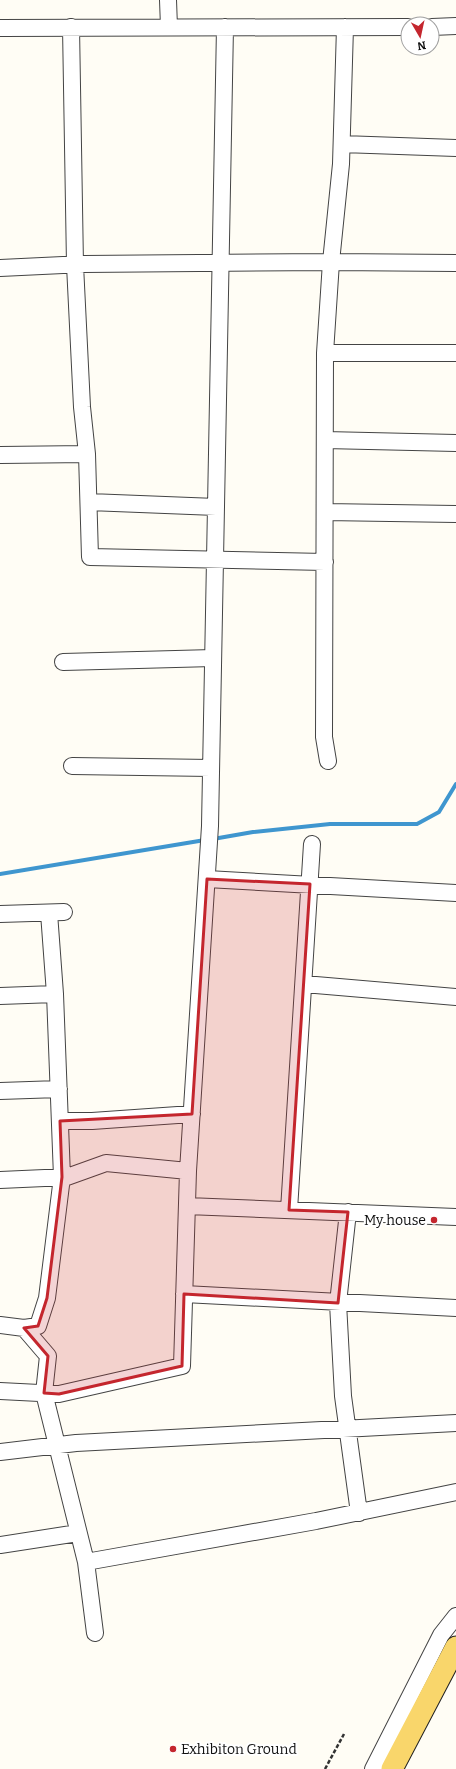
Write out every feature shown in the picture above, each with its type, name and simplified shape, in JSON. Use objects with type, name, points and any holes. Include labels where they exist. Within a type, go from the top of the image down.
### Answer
[{"type":"main road","points":[[392,1769],[456,1647]]},
{"type":"main road","points":[[409,1769],[456,1678]]},
{"type":"street","points":[[168,0],[168,27]]},
{"type":"street","points":[[440,27],[456,26]]},
{"type":"street","points":[[71,27],[75,264],[82,407],[87,454],[90,557],[324,562]]},
{"type":"street","points":[[0,1391],[59,1394],[182,1366],[188,1171],[209,840],[225,27]]},
{"type":"street","points":[[328,761],[324,737],[325,353],[331,262],[342,144],[345,27]]},
{"type":"street","points":[[0,28],[400,27]]},
{"type":"street","points":[[342,144],[456,148]]},
{"type":"street","points":[[0,268],[75,264],[331,262],[456,263]]},
{"type":"street","points":[[325,353],[456,353]]},
{"type":"street","points":[[325,440],[456,442]]},
{"type":"street","points":[[0,455],[87,454]]},
{"type":"street","points":[[89,502],[216,507]]},
{"type":"street","points":[[325,512],[456,514]]},
{"type":"street","points":[[63,662],[213,658]]},
{"type":"street","points":[[72,766],[211,768]]},
{"type":"street","points":[[289,1210],[312,844]]},
{"type":"street","points":[[207,879],[456,893]]},
{"type":"street","points":[[0,914],[57,912],[55,994],[62,1177],[47,1298],[38,1326],[24,1328],[0,1325]]},
{"type":"street","points":[[304,984],[456,997]]},
{"type":"street","points":[[0,996],[55,994]]},
{"type":"street","points":[[0,1090],[59,1089]]},
{"type":"street","points":[[60,1121],[192,1114]]},
{"type":"street","points":[[0,1180],[62,1177],[106,1164],[188,1171]]},
{"type":"street","points":[[187,1206],[456,1217]]},
{"type":"street","points":[[348,1212],[338,1303],[343,1396],[359,1513]]},
{"type":"street","points":[[184,1294],[456,1308]]},
{"type":"street","points":[[24,1328],[48,1356],[44,1393],[86,1562],[95,1633]]},
{"type":"street","points":[[0,1452],[56,1446],[456,1423]]},
{"type":"street","points":[[86,1562],[359,1513],[456,1492]]},
{"type":"street","points":[[0,1545],[78,1533]]},
{"type":"street","points":[[373,1769],[441,1635],[456,1616]]},
{"type":"path","points":[[325,1769],[344,1734]]},
{"type":"highlighted area","points":[[207,879],[310,884],[289,1210],[348,1212],[338,1303],[184,1294],[182,1366],[59,1394],[44,1393],[48,1356],[24,1328],[38,1326],[47,1298],[62,1177],[60,1121],[192,1114]]},
{"type":"waterway","points":[[213,839],[253,832],[330,824],[417,824],[439,812],[456,784]]},
{"type":"waterway","points":[[0,874],[205,840]]},
{"type":"place","name":"My house","points":[[434,1220]]},
{"type":"place","name":"Exhibiton Ground","points":[[173,1749]]}]
